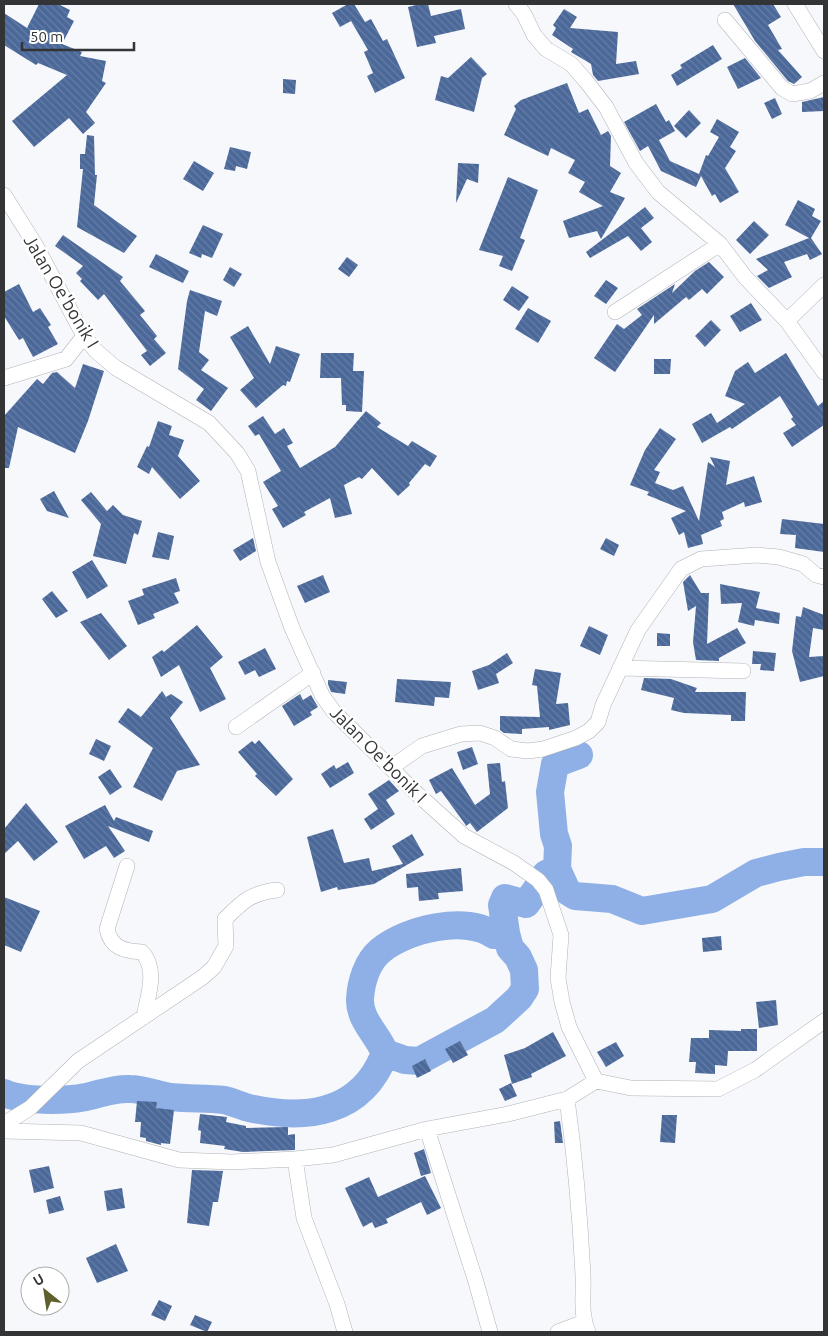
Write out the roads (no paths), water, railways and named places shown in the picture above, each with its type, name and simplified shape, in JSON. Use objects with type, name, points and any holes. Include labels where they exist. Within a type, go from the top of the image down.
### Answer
[{"type":"street","points":[[516,4],[524,14],[534,35],[546,49],[571,64],[601,101],[636,163],[658,192],[720,244],[746,277],[787,321],[824,372]]},
{"type":"street","points":[[795,4],[824,51]]},
{"type":"street","points":[[725,20],[782,88],[792,94],[810,91],[824,83]]},
{"type":"street","name":"Jalan Oe'bonik I","points":[[4,195],[36,246],[84,336],[96,351],[116,368],[209,423],[237,453],[248,471],[255,495],[268,562],[292,628],[322,695],[334,712],[392,767],[414,791],[464,836],[514,863],[542,885],[561,936],[558,978],[562,1002],[569,1027],[596,1081]]},
{"type":"street","points":[[615,312],[720,244]]},
{"type":"street","points":[[787,321],[824,285]]},
{"type":"street","points":[[4,378],[66,359],[84,336]]},
{"type":"street","points":[[392,767],[422,746],[461,734],[480,733],[495,738],[511,748],[528,751],[543,749],[576,738],[598,722],[603,705],[638,630],[681,568],[701,559],[756,555],[779,557],[803,564],[816,575],[824,577]]},
{"type":"street","points":[[620,668],[743,671]]},
{"type":"street","points":[[236,726],[313,673]]},
{"type":"street","points":[[127,866],[107,929],[109,940],[116,946],[128,952],[142,952],[148,959],[151,967],[151,980],[144,1017]]},
{"type":"street","points":[[4,1124],[30,1108],[78,1061],[190,987],[214,967],[226,946],[225,919],[247,898],[260,892],[277,890]]},
{"type":"street","points":[[4,1131],[80,1133],[179,1160],[232,1162],[333,1156],[427,1129],[508,1114],[567,1099],[596,1081],[631,1088],[718,1089],[755,1070],[824,1021]]},
{"type":"street","points":[[558,1332],[586,1327],[576,1163],[567,1099]]},
{"type":"street","points":[[427,1129],[490,1332]]},
{"type":"street","points":[[295,1159],[304,1218],[337,1304],[345,1332]]},
{"type":"waterway","points":[[557,869],[558,846],[554,834],[550,792],[555,764],[579,755]]},
{"type":"waterway","points":[[4,1093],[22,1098],[56,1100],[86,1097],[113,1090],[130,1089],[171,1097],[224,1100],[270,1112],[311,1112],[330,1108],[347,1101],[362,1089],[375,1073],[385,1053],[362,1014],[360,999],[363,979],[375,956],[391,943],[405,936],[436,927],[452,925],[482,929],[494,935],[506,933],[502,905],[505,898],[526,904],[536,890],[546,884],[546,874],[557,869],[567,891],[575,896],[612,899],[642,911],[712,899],[756,873],[804,862],[824,862]]},
{"type":"waterway","points":[[385,1053],[405,1060],[419,1061],[495,1020],[519,998],[525,989],[524,970],[518,957],[510,948],[506,933]]}]
